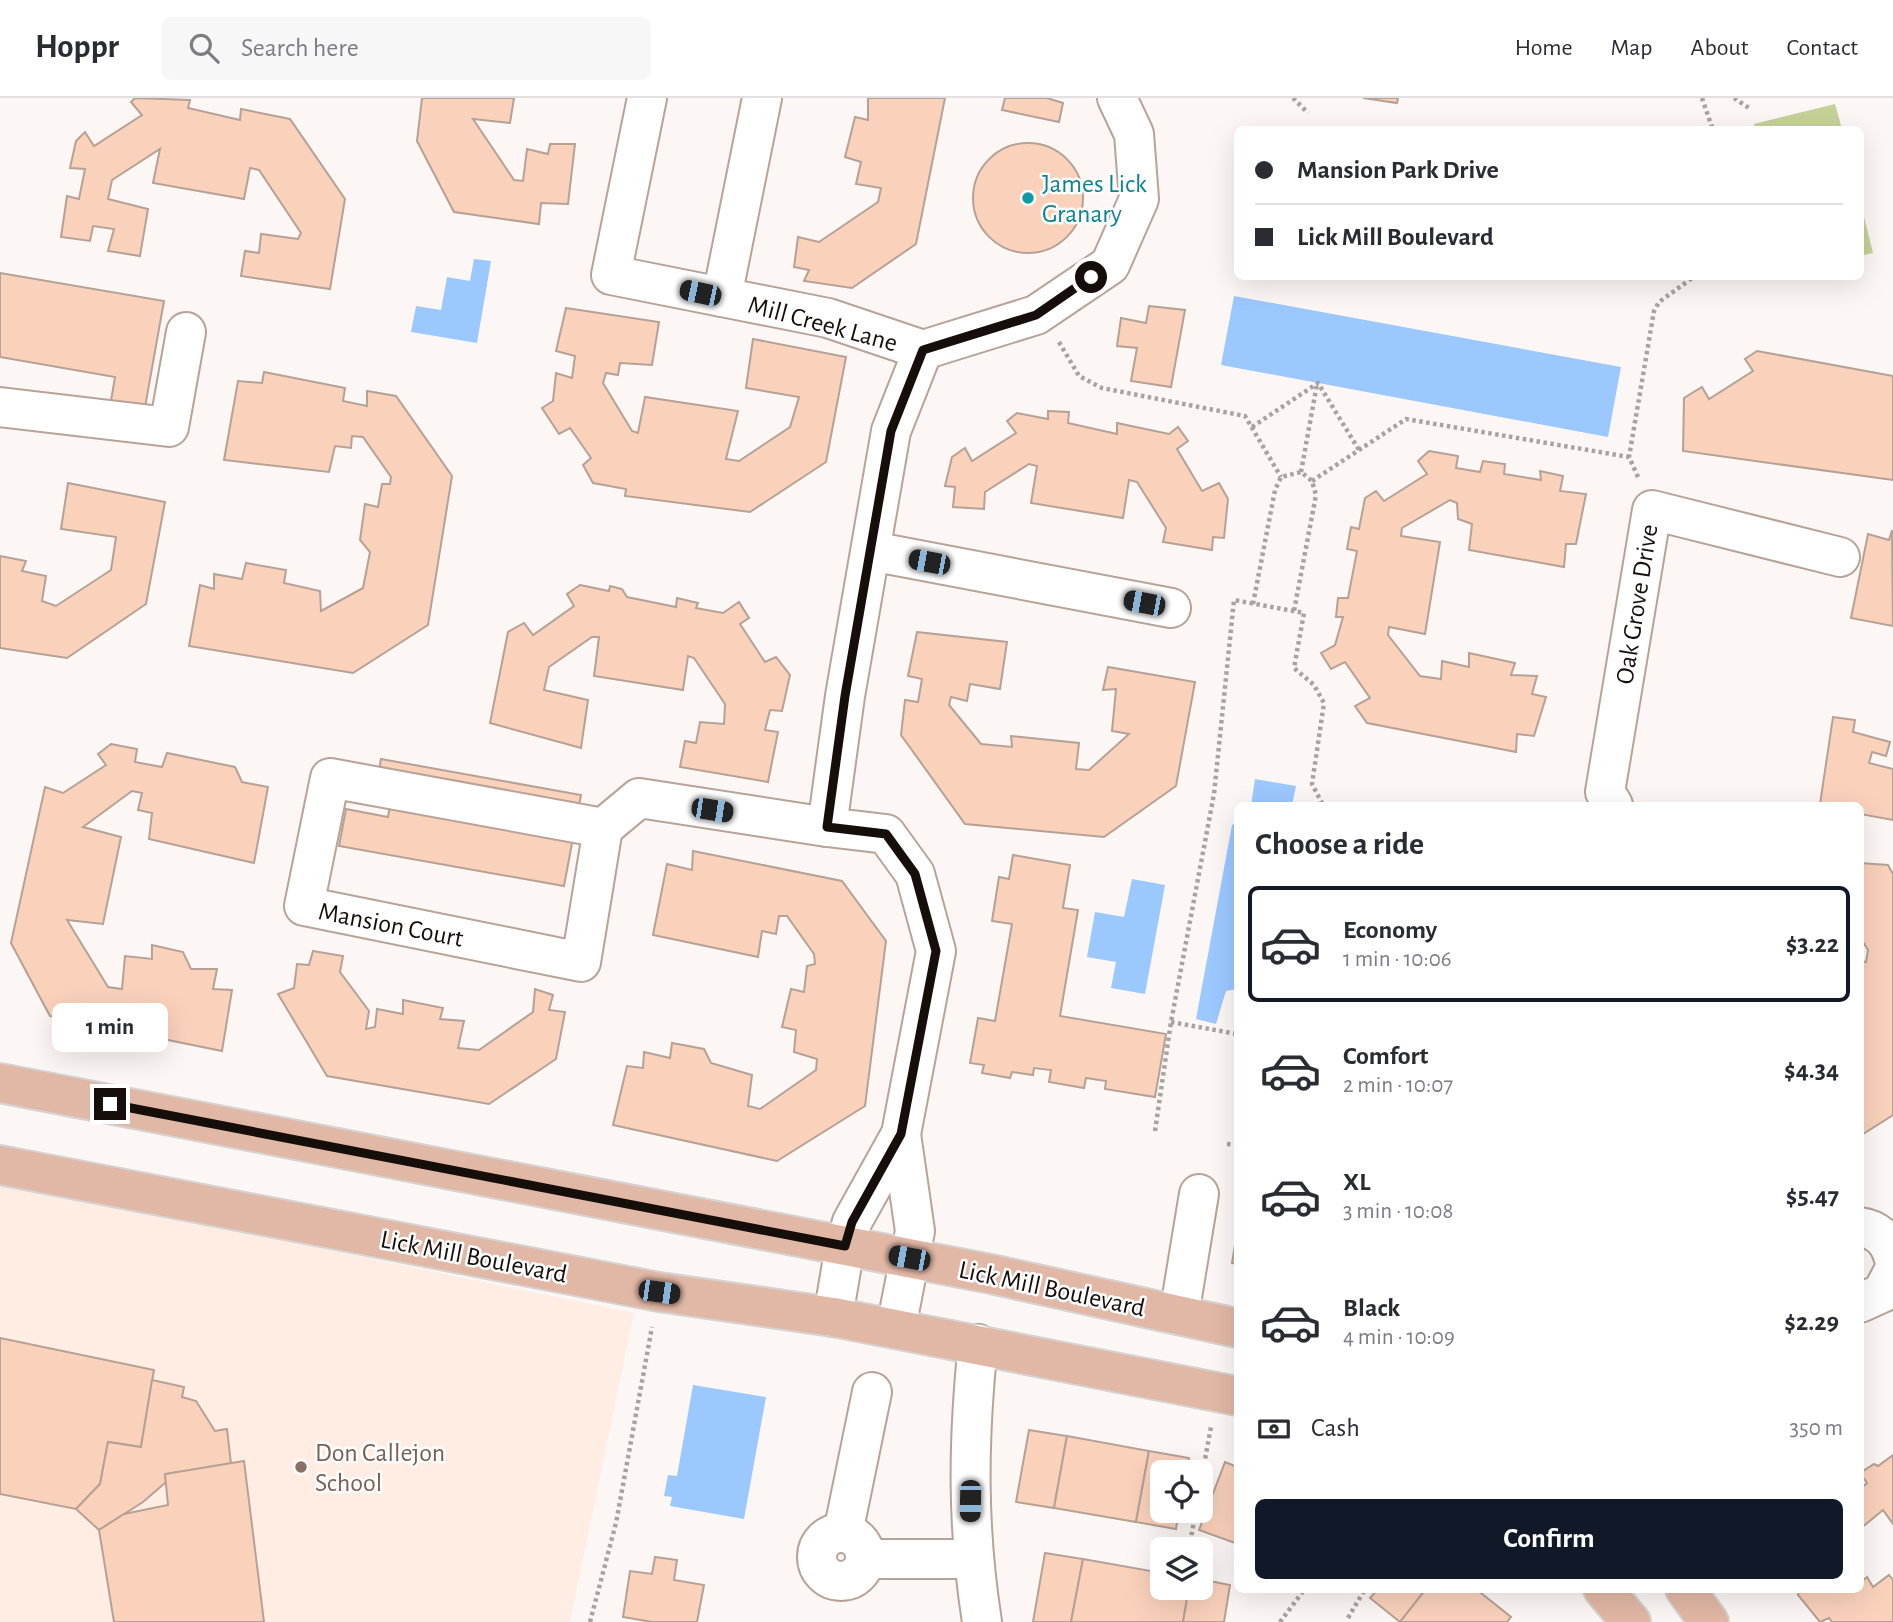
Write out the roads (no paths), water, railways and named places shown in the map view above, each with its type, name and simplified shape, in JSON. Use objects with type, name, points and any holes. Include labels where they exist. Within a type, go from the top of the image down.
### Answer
[{"type":"main road","name":"Lick Mill Boulevard","points":[[0,1083],[909,1258],[1234,1327]]},
{"type":"main road","name":"Lick Mill Boulevard","points":[[0,1165],[659,1292],[896,1328],[1227,1394]]},
{"type":"main road","points":[[1606,1593],[1631,1622]]},
{"type":"main road","points":[[1688,1593],[1709,1622]]},
{"type":"street","name":"Mill Creek Lane","points":[[647,98],[611,275],[828,318],[923,350]]},
{"type":"street","points":[[722,297],[762,98]]},
{"type":"street","points":[[827,827],[891,431],[923,350],[1036,315],[1110,265],[1139,199],[1134,134],[1116,98]]},
{"type":"street","points":[[0,407],[169,427],[186,332]]},
{"type":"street","name":"Oak Grove Drive","points":[[1611,802],[1605,792],[1652,510],[1840,557]]},
{"type":"street","points":[[871,551],[1171,608]]},
{"type":"street","name":"Mansion Court","points":[[330,778],[603,828],[581,962],[304,906],[330,778]]},
{"type":"street","points":[[603,828],[639,798],[886,834],[915,874],[936,951],[901,1134],[852,1222],[845,1246],[833,1317]]},
{"type":"street","points":[[896,1328],[915,1231],[901,1134]]},
{"type":"street","points":[[1179,1315],[1199,1194]]},
{"type":"street","points":[[1864,1301],[1882,1293],[1893,1272]]},
{"type":"street","points":[[978,1345],[972,1418],[970,1525],[982,1622]]},
{"type":"street","points":[[872,1392],[855,1546],[974,1559]]},
{"type":"water","points":[[474,259],[491,261],[477,343],[411,332],[416,306],[441,310],[447,277],[470,281]]},
{"type":"water","points":[[1234,296],[1621,367],[1608,437],[1221,365]]},
{"type":"water","points":[[1255,779],[1296,786],[1293,802],[1251,802]]},
{"type":"water","points":[[1234,824],[1234,990],[1226,991],[1216,1024],[1196,1019]]},
{"type":"water","points":[[1132,879],[1165,885],[1145,994],[1111,988],[1116,962],[1087,957],[1095,912],[1124,917]]},
{"type":"water","points":[[693,1385],[766,1397],[744,1519],[670,1506],[672,1497],[664,1496],[668,1475],[677,1476]]},
{"type":"place","name":"James Lick Granary","points":[[1028,198]]},
{"type":"place","name":"Don Callejon School","points":[[301,1467]]}]
